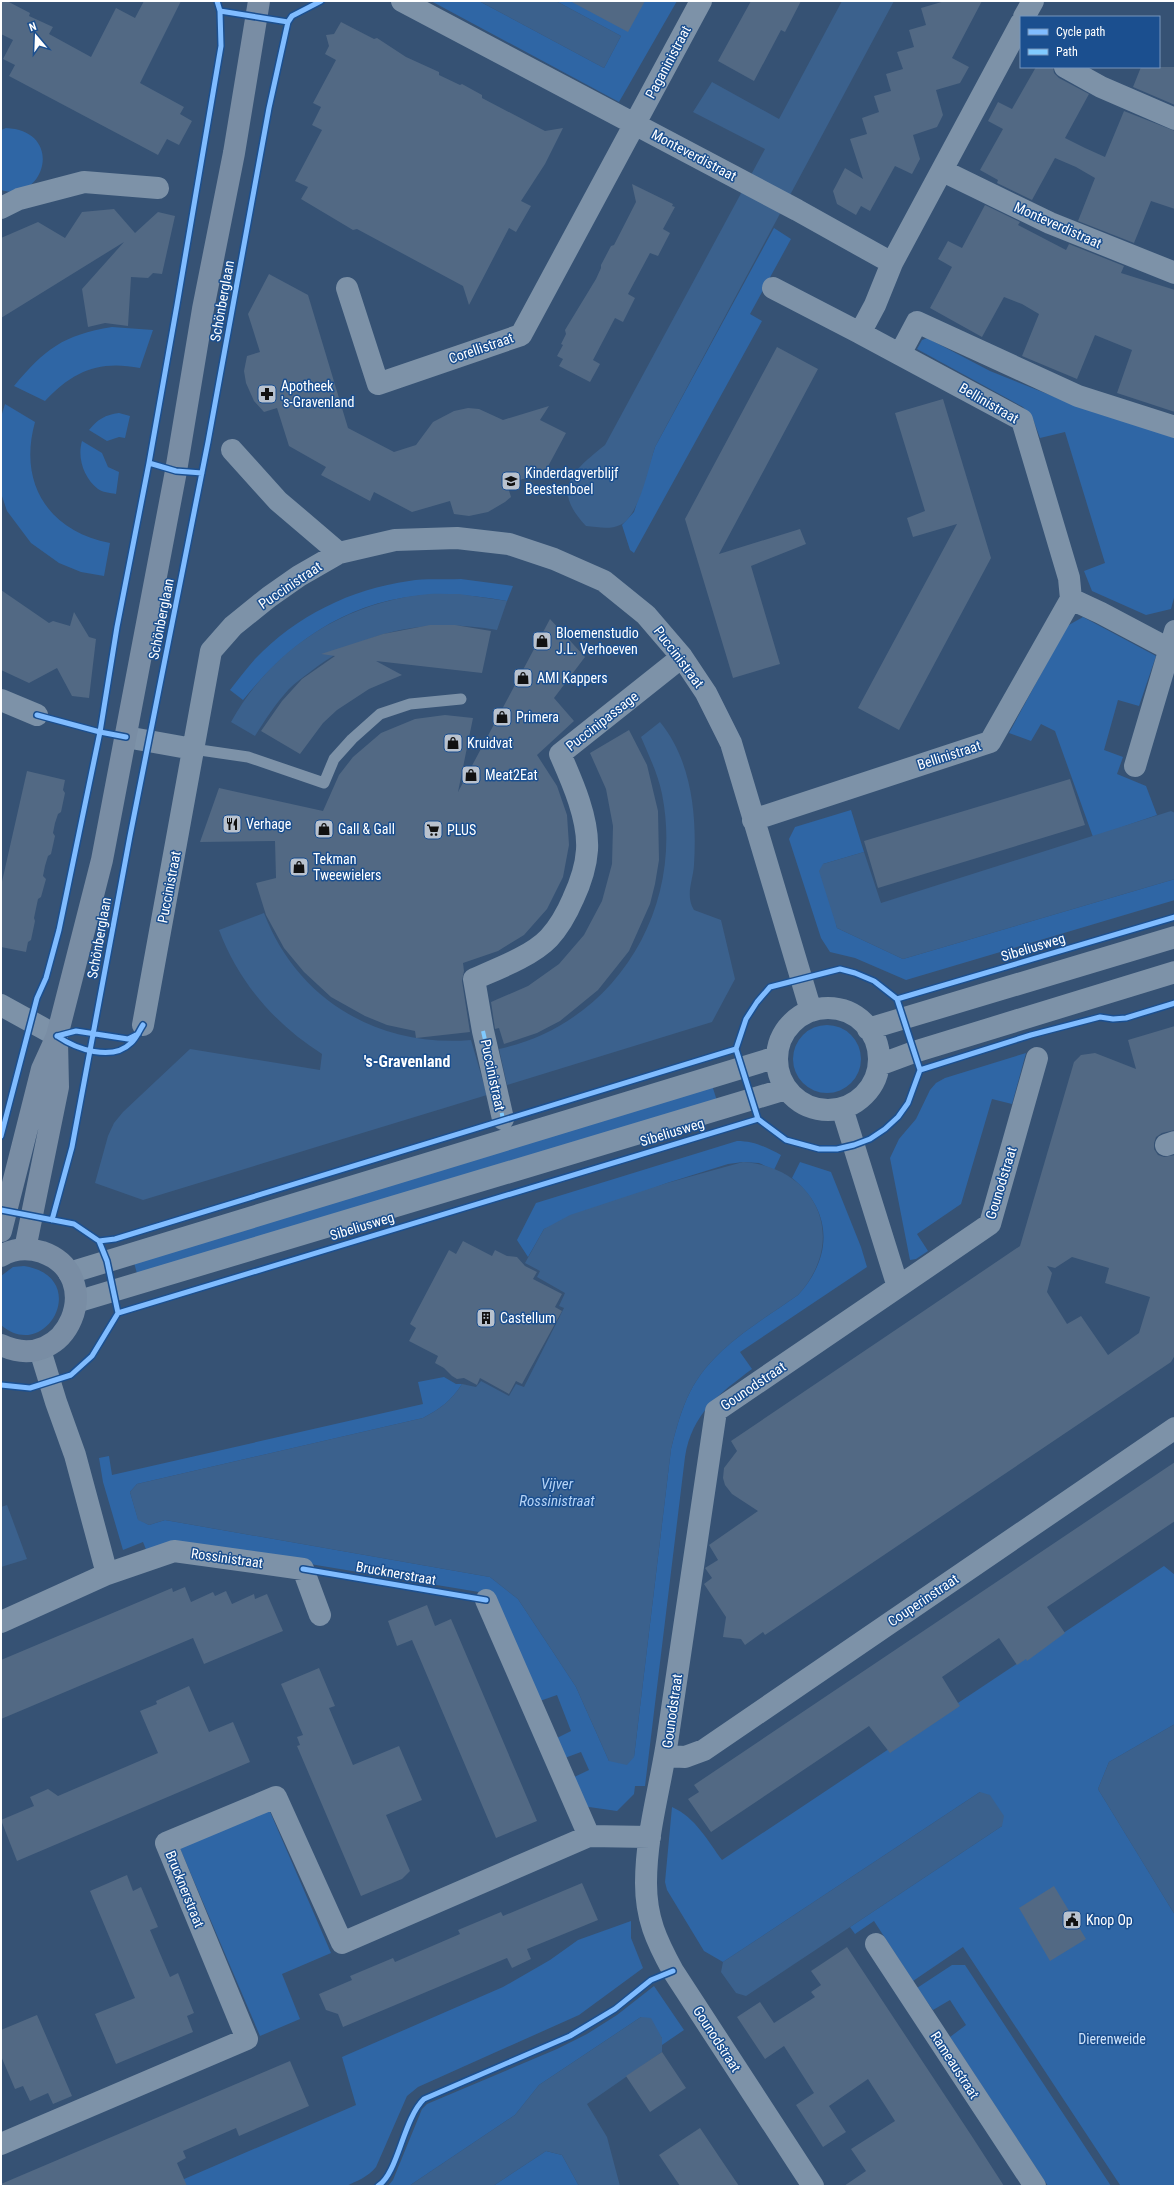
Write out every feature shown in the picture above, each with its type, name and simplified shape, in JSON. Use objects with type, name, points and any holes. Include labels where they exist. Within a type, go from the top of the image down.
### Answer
[{"type":"street","name":"Schönberglaan","points":[[1,1231],[42,1069],[57,1036],[102,860],[176,471],[203,308],[234,153],[259,1]]},
{"type":"street","name":"Monteverdistraat","points":[[402,1],[797,210],[892,263]]},
{"type":"street","name":"Paganinistraat","points":[[635,124],[701,1]]},
{"type":"street","points":[[1025,16],[1033,1]]},
{"type":"street","points":[[860,333],[875,305],[892,263],[1018,35]]},
{"type":"street","points":[[1067,68],[1101,86],[1175,119]]},
{"type":"street","name":"Corellistraat","points":[[347,288],[378,384],[521,335],[635,124]]},
{"type":"street","name":"Monteverdistraat","points":[[943,171],[1050,223],[1175,273]]},
{"type":"street","points":[[1,208],[19,199],[84,182],[158,188]]},
{"type":"street","name":"Bellinistraat","points":[[753,820],[990,742],[1071,599],[1069,578],[1022,420],[773,288]]},
{"type":"street","points":[[900,354],[917,322],[1078,396],[1175,427]]},
{"type":"street","name":"Puccinistraat","points":[[232,450],[278,501],[340,553]]},
{"type":"street","name":"Puccinistraat","points":[[143,1025],[211,651],[233,626],[269,597],[340,553],[394,540],[457,538],[509,544],[554,559],[604,581],[646,615],[682,657],[706,693],[731,743],[811,1011]]},
{"type":"street","points":[[1071,599],[1101,613],[1172,640],[1135,766]]},
{"type":"street","name":"Puccinipassage","points":[[484,1032],[474,979],[514,962],[548,938],[566,913],[580,884],[587,849],[583,819],[575,788],[560,754],[682,657]]},
{"type":"street","points":[[1,700],[37,715]]},
{"type":"street","points":[[126,736],[193,749]]},
{"type":"street","points":[[868,1028],[922,1014],[1175,937]]},
{"type":"street","points":[[878,1065],[914,1052],[1175,972]]},
{"type":"street","points":[[1,1005],[57,1036]]},
{"type":"street","points":[[827,1008],[843,1011],[857,1018],[868,1028],[877,1046],[878,1065],[873,1084],[865,1094],[855,1102],[842,1108],[827,1110],[811,1108],[797,1100],[786,1089],[777,1070],[777,1057],[780,1042],[787,1028],[802,1015],[811,1011],[827,1008]]},
{"type":"street","name":"Puccinistraat","points":[[484,1032],[502,1119]]},
{"type":"street","name":"Schönberglaan","points":[[25,1249],[58,1086],[57,1036]]},
{"type":"street","points":[[69,1273],[507,1138],[777,1057]]},
{"type":"street","name":"Gounodstraat","points":[[813,2186],[673,1971],[657,1942],[649,1915],[646,1883],[650,1837],[665,1756],[716,1411],[990,1224],[1037,1058]]},
{"type":"street","name":"Sibeliusweg","points":[[76,1302],[786,1089]]},
{"type":"street","points":[[842,1108],[898,1288]]},
{"type":"street","points":[[1,1256],[15,1250],[25,1249],[48,1254],[57,1260],[69,1273],[76,1291],[76,1302],[71,1323],[62,1336],[40,1350],[14,1350],[1,1345]]},
{"type":"street","points":[[40,1350],[56,1402],[75,1455],[107,1574]]},
{"type":"street","name":"Couperinstraat","points":[[665,1756],[685,1757],[704,1750],[1175,1428]]},
{"type":"street","name":"Rossinistraat","points":[[1,1622],[107,1574],[174,1551],[302,1569],[320,1615]]},
{"type":"street","points":[[486,1600],[589,1836]]},
{"type":"street","name":"Brucknerstraat","points":[[1,2144],[247,2040],[166,1843],[276,1797],[342,1943],[589,1836],[650,1837]]},
{"type":"street","name":"Rameaustraat","points":[[876,1944],[1035,2186]]},
{"type":"lane","points":[[193,749],[248,757],[324,783],[334,759],[352,739],[380,714],[410,704],[461,699]]},
{"type":"green space","points":[[431,1],[479,1],[604,68],[621,36],[556,1],[677,1],[619,102]]},
{"type":"green space","points":[[6,128],[25,132],[37,141],[42,153],[42,165],[37,177],[28,187],[16,191],[1,190],[1,130]]},
{"type":"green space","points":[[774,228],[791,239],[750,314],[762,321],[634,553],[630,550],[622,525],[634,512],[655,447]]},
{"type":"green space","points":[[112,327],[153,330],[140,368],[112,366],[88,370],[66,382],[45,401],[14,386],[36,362],[56,346],[80,334]]},
{"type":"green space","points":[[927,338],[990,371],[1070,403],[1175,438],[1175,594],[1171,609],[1146,615],[1092,591],[1084,571],[1105,563],[1065,432],[1040,438],[1033,419],[1023,407],[917,349],[922,340]]},
{"type":"green space","points":[[5,404],[35,422],[31,444],[31,465],[35,484],[43,501],[55,516],[70,528],[88,537],[110,543],[104,576],[81,572],[59,563],[31,543],[7,511],[1,493],[1,417]]},
{"type":"green space","points":[[119,413],[130,416],[125,438],[119,437],[107,441],[89,430],[102,418]]},
{"type":"green space","points":[[82,441],[102,453],[108,467],[119,472],[116,494],[100,490],[93,484],[85,473],[80,454]]},
{"type":"green space","points":[[461,579],[513,586],[507,601],[467,595],[429,595],[393,599],[360,609],[328,624],[299,644],[270,670],[243,700],[230,690],[255,659],[271,644],[288,630],[326,607],[346,598],[387,585],[409,581]]},
{"type":"green space","points":[[1083,617],[1156,656],[1139,706],[1118,700],[1104,750],[1123,757],[1117,774],[1146,786],[1157,815],[1093,837],[1055,731],[1041,724],[1031,741],[1009,733],[1067,626]]},
{"type":"green space","points":[[851,810],[864,852],[823,864],[837,928],[903,959],[1175,879],[1175,900],[906,980],[855,958],[830,952],[821,938],[789,839],[795,827]]},
{"type":"green space","points":[[827,1025],[840,1028],[851,1035],[858,1046],[861,1059],[858,1072],[851,1083],[840,1090],[827,1093],[814,1090],[803,1083],[796,1072],[793,1059],[796,1046],[803,1035],[814,1028]]},
{"type":"green space","points":[[1026,1053],[1012,1104],[992,1099],[961,1204],[917,1234],[928,1251],[916,1259],[910,1260],[890,1158],[899,1139],[916,1119],[930,1090],[936,1083],[945,1078]]},
{"type":"green space","points":[[712,1085],[717,1101],[138,1277],[133,1259]]},
{"type":"green space","points":[[737,1141],[760,1145],[781,1155],[774,1170],[759,1163],[743,1162],[728,1164],[667,1183],[544,1229],[528,1257],[517,1240],[536,1203]]},
{"type":"green space","points":[[800,1162],[831,1172],[861,1247],[867,1267],[740,1352],[752,1369],[718,1396],[701,1416],[694,1428],[685,1457],[645,1786],[635,1786],[634,1794],[617,1811],[582,1806],[570,1779],[589,1770],[581,1752],[562,1759],[553,1740],[571,1731],[557,1695],[537,1702],[491,1594],[177,1542],[147,1552],[143,1542],[123,1550],[103,1482],[99,1458],[109,1456],[112,1475],[423,1404],[418,1382],[444,1377],[456,1384],[462,1384],[445,1404],[423,1418],[137,1484],[130,1492],[138,1519],[149,1525],[165,1520],[490,1577],[518,1599],[576,1687],[609,1761],[634,1757],[671,1449],[677,1427],[690,1392],[699,1376],[711,1362],[738,1337],[798,1295],[818,1265],[824,1235],[821,1220],[815,1205],[805,1191],[792,1178]]},
{"type":"green space","points":[[24,1266],[45,1273],[56,1285],[59,1300],[55,1314],[46,1326],[33,1334],[18,1334],[1,1325],[1,1276],[13,1267]]},
{"type":"green space","name":"Dierenweide","points":[[1164,1566],[1175,1575],[1175,1724],[1109,1762],[1098,1789],[1175,1915],[1175,2186],[1124,2186],[1120,2185],[963,1947],[913,1981],[874,1921],[855,1934],[850,1927],[1002,1826],[980,1792],[723,1962],[704,1951],[667,1890],[665,1882],[672,1807],[688,1817],[694,1823],[722,1860]]},
{"type":"green space","points":[[268,1807],[331,1953],[282,1974],[300,2019],[260,2036],[179,1846]]},
{"type":"green space","points":[[631,1921],[631,1938],[643,1968],[579,2015],[418,2087],[407,2096],[376,2167],[362,2178],[346,2186],[168,2186],[356,2105],[342,2057],[503,1987],[550,1960],[578,1940]]},
{"type":"green space","points":[[952,1965],[965,1965],[1111,2186],[1048,2186],[950,2037],[966,2025],[950,2000],[933,2010],[917,1988]]},
{"type":"green space","points":[[654,1986],[684,2030],[662,2045],[662,2038],[641,2017],[539,2085],[515,2115],[409,2186],[388,2186],[393,2180],[422,2109],[427,2104],[557,2049],[587,2034],[617,2015]]},
{"type":"green space","points":[[546,2151],[562,2155],[579,2186],[493,2186]]},
{"type":"water","points":[[479,1],[556,1],[621,36],[604,68]]},
{"type":"water","points":[[842,1],[894,1],[655,447],[638,502],[633,512],[627,520],[616,527],[603,528],[586,526],[575,513],[569,501],[568,491],[570,481],[575,472],[583,463],[605,445],[765,149],[693,112],[712,82],[779,119]]},
{"type":"water","points":[[425,594],[459,594],[507,601],[497,630],[447,625],[399,630],[375,637],[331,657],[296,682],[280,700],[255,736],[231,722],[247,697],[266,674],[287,654],[310,636],[335,621],[362,609],[390,600]]},
{"type":"water","points":[[660,722],[671,737],[679,754],[686,771],[690,790],[693,809],[695,846],[694,865],[690,888],[691,904],[694,910],[721,920],[735,979],[712,1022],[507,1085],[499,1049],[540,1036],[577,1015],[608,988],[633,955],[651,919],[663,879],[666,837],[662,794],[653,765],[641,737]]},
{"type":"water","points":[[1171,811],[1175,813],[1175,879],[903,959],[837,928],[819,871],[823,864],[864,852],[881,903]]},
{"type":"water","points":[[264,913],[279,944],[297,971],[320,994],[345,1012],[374,1026],[404,1036],[437,1040],[471,1040],[487,1095],[143,1200],[95,1183],[108,1136],[114,1123],[123,1112],[190,1049],[320,1070],[322,1054],[289,1029],[260,1001],[237,968],[219,930]]},
{"type":"water","name":"Vijver Rossinistraat","points":[[743,1162],[769,1167],[790,1177],[806,1192],[817,1209],[823,1230],[821,1251],[813,1273],[798,1295],[753,1326],[724,1349],[699,1376],[684,1406],[671,1449],[634,1757],[627,1765],[609,1761],[576,1687],[518,1599],[490,1577],[165,1520],[149,1525],[138,1520],[130,1492],[137,1484],[423,1418],[445,1404],[462,1384],[476,1387],[481,1381],[509,1396],[516,1384],[524,1387],[564,1308],[559,1306],[565,1293],[537,1277],[540,1271],[525,1263],[544,1229],[570,1215],[667,1183]]},
{"type":"water","points":[[7,1505],[27,1559],[1,1567],[1,1507]]},
{"type":"water","points":[[1175,1724],[1175,1915],[1098,1789],[1109,1762]]},
{"type":"water","points":[[980,1792],[990,1795],[1004,1816],[1002,1826],[746,1996],[736,1993],[721,1972],[723,1962]]},
{"type":"water","points":[[641,2017],[651,2018],[662,2038],[662,2052],[587,2104],[607,2137],[620,2186],[579,2186],[562,2155],[546,2151],[493,2186],[409,2186],[515,2115],[539,2085]]},
{"type":"building","points":[[1,1],[7,1],[30,13],[29,16],[53,27],[49,34],[91,57],[116,8],[135,18],[144,1],[181,1],[140,83],[184,107],[180,114],[192,121],[179,145],[167,139],[158,155],[9,76],[15,65],[3,59],[13,40],[1,34]]},
{"type":"building","points":[[570,1],[645,1],[628,32]]},
{"type":"building","points":[[751,1],[801,1],[785,32],[781,30],[754,81],[718,61]]},
{"type":"building","points":[[945,1],[982,1],[952,58],[969,67],[960,83],[936,90],[943,115],[937,127],[913,135],[920,159],[912,174],[895,166],[870,211],[861,206],[856,215],[837,204],[833,191],[845,168],[863,179],[850,139],[867,134],[862,118],[879,112],[874,96],[891,91],[886,74],[903,69],[897,52],[914,47],[909,30],[926,25],[921,8]]},
{"type":"building","points":[[341,22],[374,39],[377,38],[406,57],[439,72],[439,75],[460,85],[462,84],[482,95],[482,98],[545,131],[563,128],[545,164],[521,201],[531,206],[516,232],[509,228],[469,305],[463,286],[357,229],[353,230],[301,199],[308,187],[295,181],[322,130],[312,125],[321,107],[313,103],[336,60],[325,54],[329,46],[326,35],[334,34]]},
{"type":"building","points":[[1175,67],[1175,105],[1133,87],[1141,68]]},
{"type":"building","points":[[1035,68],[1053,68],[1054,73],[1059,78],[1089,94],[1065,138],[1105,157],[1124,111],[1175,131],[1175,209],[1151,201],[1134,243],[1078,221],[1095,178],[1076,167],[1055,158],[1032,200],[997,183],[998,180],[980,170],[1003,129],[988,121],[998,102],[1012,109]]},
{"type":"building","points":[[632,184],[673,204],[672,206],[675,207],[663,229],[670,233],[658,256],[650,253],[628,294],[635,298],[623,322],[615,318],[593,360],[600,364],[590,382],[559,366],[563,359],[557,356],[563,345],[561,344],[566,334],[565,330],[596,279],[601,265],[611,246],[614,245],[636,202]]},
{"type":"building","points":[[985,205],[1020,222],[1018,225],[1066,250],[1069,244],[1124,266],[1121,273],[1175,290],[1175,412],[1117,393],[1132,350],[1095,335],[1077,379],[1022,356],[1039,314],[1022,304],[1004,297],[982,337],[930,308],[952,267],[938,259],[948,241],[962,248]]},
{"type":"building","points":[[114,209],[135,233],[158,212],[175,216],[162,274],[153,273],[148,278],[131,277],[128,326],[105,323],[88,327],[82,289],[124,242],[1,318],[1,238],[38,222],[65,238],[82,212]]},
{"type":"building","points":[[269,274],[308,295],[348,428],[394,452],[416,445],[433,422],[454,411],[468,408],[479,409],[503,420],[549,406],[540,420],[566,433],[545,472],[507,484],[511,497],[488,512],[469,516],[454,514],[450,501],[412,512],[374,492],[370,501],[321,475],[326,467],[289,446],[277,408],[264,412],[254,401],[246,383],[244,371],[247,356],[260,352],[248,314]]},
{"type":"building","points":[[777,347],[818,369],[719,554],[800,529],[806,544],[751,566],[780,664],[733,678],[685,519]]},
{"type":"building","points":[[943,399],[991,558],[899,730],[858,708],[957,524],[913,537],[907,518],[925,511],[895,413]]},
{"type":"building","points":[[1,590],[49,623],[53,621],[70,626],[74,612],[89,637],[96,639],[89,698],[72,696],[57,668],[29,683],[1,670]]},
{"type":"building","points":[[550,619],[585,657],[554,698],[574,721],[537,755],[557,786],[567,815],[569,845],[563,877],[547,909],[524,935],[498,951],[463,963],[464,971],[462,981],[470,1032],[416,1038],[415,1031],[387,1025],[365,1016],[331,997],[304,972],[284,948],[266,915],[256,883],[276,878],[275,841],[200,842],[219,788],[323,811],[339,775],[353,757],[381,733],[415,719],[445,715],[473,718],[458,792]]},
{"type":"building","points":[[430,625],[455,625],[491,631],[482,673],[376,661],[402,675],[369,689],[337,710],[323,723],[300,754],[261,731],[282,701],[302,679],[335,656],[321,654],[383,634]]},
{"type":"building","points":[[629,730],[647,765],[658,811],[659,860],[650,904],[629,951],[598,990],[560,1021],[537,1033],[504,1044],[499,1028],[495,1029],[491,1002],[528,986],[559,964],[584,935],[602,901],[612,864],[613,826],[606,789],[590,753]]},
{"type":"building","points":[[27,771],[65,780],[63,790],[65,793],[61,812],[58,814],[55,823],[53,833],[55,836],[51,854],[48,856],[43,876],[46,879],[41,897],[38,899],[31,940],[28,942],[26,952],[1,947],[1,886]]},
{"type":"building","points":[[1070,779],[1085,825],[878,888],[864,841]]},
{"type":"building","points":[[1175,1026],[1175,1130],[1162,1133],[1156,1137],[1154,1143],[1154,1149],[1158,1155],[1164,1157],[1175,1155],[1175,1355],[1171,1362],[765,1635],[763,1632],[745,1645],[741,1639],[723,1637],[726,1617],[704,1584],[712,1578],[705,1568],[718,1560],[709,1545],[758,1511],[732,1494],[725,1485],[723,1478],[724,1468],[737,1451],[731,1441],[1020,1246],[1074,1062],[1081,1055],[1095,1053],[1136,1069],[1128,1040]],"holes":[[[1072,1257],[1109,1268],[1105,1283],[1150,1297],[1139,1333],[1108,1355],[1081,1316],[1067,1324],[1047,1292],[1052,1273],[1047,1266],[1055,1268]]]},
{"type":"building","name":"Castellum","points":[[463,1241],[492,1256],[495,1250],[507,1256],[517,1257],[525,1266],[537,1272],[533,1279],[562,1294],[555,1307],[562,1311],[522,1384],[516,1381],[509,1394],[480,1378],[477,1385],[464,1378],[457,1379],[444,1368],[435,1363],[438,1356],[409,1341],[416,1328],[410,1324],[449,1250],[456,1254]]},
{"type":"building","points":[[1175,1462],[1175,1521],[1047,1607],[1065,1633],[1027,1661],[1026,1659],[1017,1665],[999,1638],[942,1677],[960,1706],[890,1753],[869,1726],[711,1832],[688,1799],[699,1792],[694,1785]]},
{"type":"building","points":[[185,1587],[191,1602],[213,1592],[215,1596],[226,1591],[232,1604],[254,1594],[255,1599],[267,1594],[283,1631],[204,1664],[193,1638],[1,1719],[1,1660],[172,1588],[173,1592]]},
{"type":"building","points":[[427,1605],[435,1626],[451,1619],[537,1821],[496,1838],[412,1640],[397,1646],[388,1621]]},
{"type":"building","points":[[319,1668],[335,1706],[329,1708],[353,1765],[399,1746],[422,1800],[386,1815],[410,1871],[402,1879],[361,1896],[297,1746],[300,1745],[297,1737],[303,1735],[281,1684]]},
{"type":"building","points":[[189,1686],[209,1732],[233,1722],[250,1762],[17,1861],[1,1820],[34,1806],[30,1797],[48,1789],[58,1796],[158,1753],[140,1711],[157,1704],[156,1701]]},
{"type":"building","points":[[127,1875],[133,1891],[141,1887],[158,1927],[150,1930],[170,1977],[178,1973],[194,2013],[187,2016],[193,2032],[116,2064],[95,2014],[135,1998],[90,1891]]},
{"type":"building","points":[[582,1883],[598,1920],[527,1949],[531,1959],[512,1968],[507,1958],[343,2027],[338,2014],[326,2010],[319,1994],[352,1980],[350,1976],[393,1958],[395,1962],[460,1934],[458,1930],[501,1912],[503,1916]]},
{"type":"building","points":[[1054,1886],[1086,1939],[1050,1961],[1019,1908]]},
{"type":"building","points":[[847,1947],[1004,2186],[844,2186],[866,2171],[851,2149],[895,2121],[868,2079],[829,2106],[846,2132],[823,2147],[796,2105],[814,2093],[784,2046],[765,2059],[737,2017],[760,2002],[774,2023],[815,1997],[811,1992],[821,1985],[811,1971]]},
{"type":"building","points":[[37,2015],[72,2096],[53,2104],[48,2093],[30,2101],[23,2086],[15,2089],[1,2056],[1,2030]]},
{"type":"building","points":[[662,2052],[686,2088],[650,2112],[626,2076]]},
{"type":"building","points":[[290,2061],[309,2106],[239,2136],[236,2128],[183,2151],[186,2158],[177,2163],[187,2186],[1,2186],[1,2184]]},
{"type":"building","points":[[700,2128],[739,2186],[680,2186],[659,2155]]},
{"type":"marked path","points":[[483,1031],[503,1119]]},
{"type":"cycle path","points":[[1,1136],[37,998],[46,978],[59,930],[100,732],[117,627],[149,463],[177,305],[221,46],[220,11],[217,1]]},
{"type":"cycle path","points":[[220,11],[288,22],[292,16],[321,1]]},
{"type":"cycle path","points":[[52,1220],[72,1147],[130,836],[208,442],[269,108],[288,22]]},
{"type":"cycle path","points":[[149,463],[176,471],[202,473]]},
{"type":"cycle path","points":[[37,715],[100,732],[126,737]]},
{"type":"cycle path","points":[[897,999],[1175,917]]},
{"type":"cycle path","points":[[840,969],[855,973],[874,981],[897,999],[920,1070],[908,1103],[898,1117],[885,1129],[870,1139],[854,1145],[837,1149],[819,1149],[786,1140],[758,1119],[736,1049],[746,1019],[757,1002],[770,987],[840,969]]},
{"type":"cycle path","points":[[920,1070],[1031,1035],[1100,1017],[1113,1019],[1126,1018],[1175,1003]]},
{"type":"cycle path","points":[[57,1036],[74,1045],[94,1052],[114,1052],[123,1049],[131,1043],[143,1025]]},
{"type":"cycle path","points":[[57,1036],[76,1031],[128,1039],[138,1034]]},
{"type":"cycle path","points":[[1,1210],[74,1224],[99,1241],[115,1239],[736,1049]]},
{"type":"cycle path","points":[[1,1385],[30,1388],[71,1375],[92,1356],[118,1313],[758,1119]]},
{"type":"cycle path","points":[[99,1241],[107,1261],[118,1313]]},
{"type":"cycle path","points":[[303,1569],[486,1600]]},
{"type":"cycle path","points":[[378,2186],[385,2180],[391,2170],[411,2119],[424,2099],[570,2036],[615,2009],[651,1980],[673,1971]]},
{"type":"place","name":"Apotheek 's-Gravenland","points":[[267,394]]},
{"type":"place","name":"Kinderdagverblijf Beestenboel","points":[[511,481]]},
{"type":"place","name":"Bloemenstudio J.L. Verhoeven","points":[[542,641]]},
{"type":"place","name":"AMI Kappers","points":[[523,678]]},
{"type":"place","name":"Primera","points":[[502,717]]},
{"type":"place","name":"Kruidvat","points":[[453,743]]},
{"type":"place","name":"Meat2Eat","points":[[471,775]]},
{"type":"place","name":"Verhage","points":[[232,824]]},
{"type":"place","name":"Gall & Gall","points":[[324,829]]},
{"type":"place","name":"PLUS","points":[[433,830]]},
{"type":"place","name":"Tekman Tweewielers","points":[[299,867]]},
{"type":"place","name":"Castellum","points":[[486,1318]]},
{"type":"place","name":"Knop Op","points":[[1072,1920]]},
{"type":"district","name":"'s-Gravenland","points":[[407,1061]]}]
